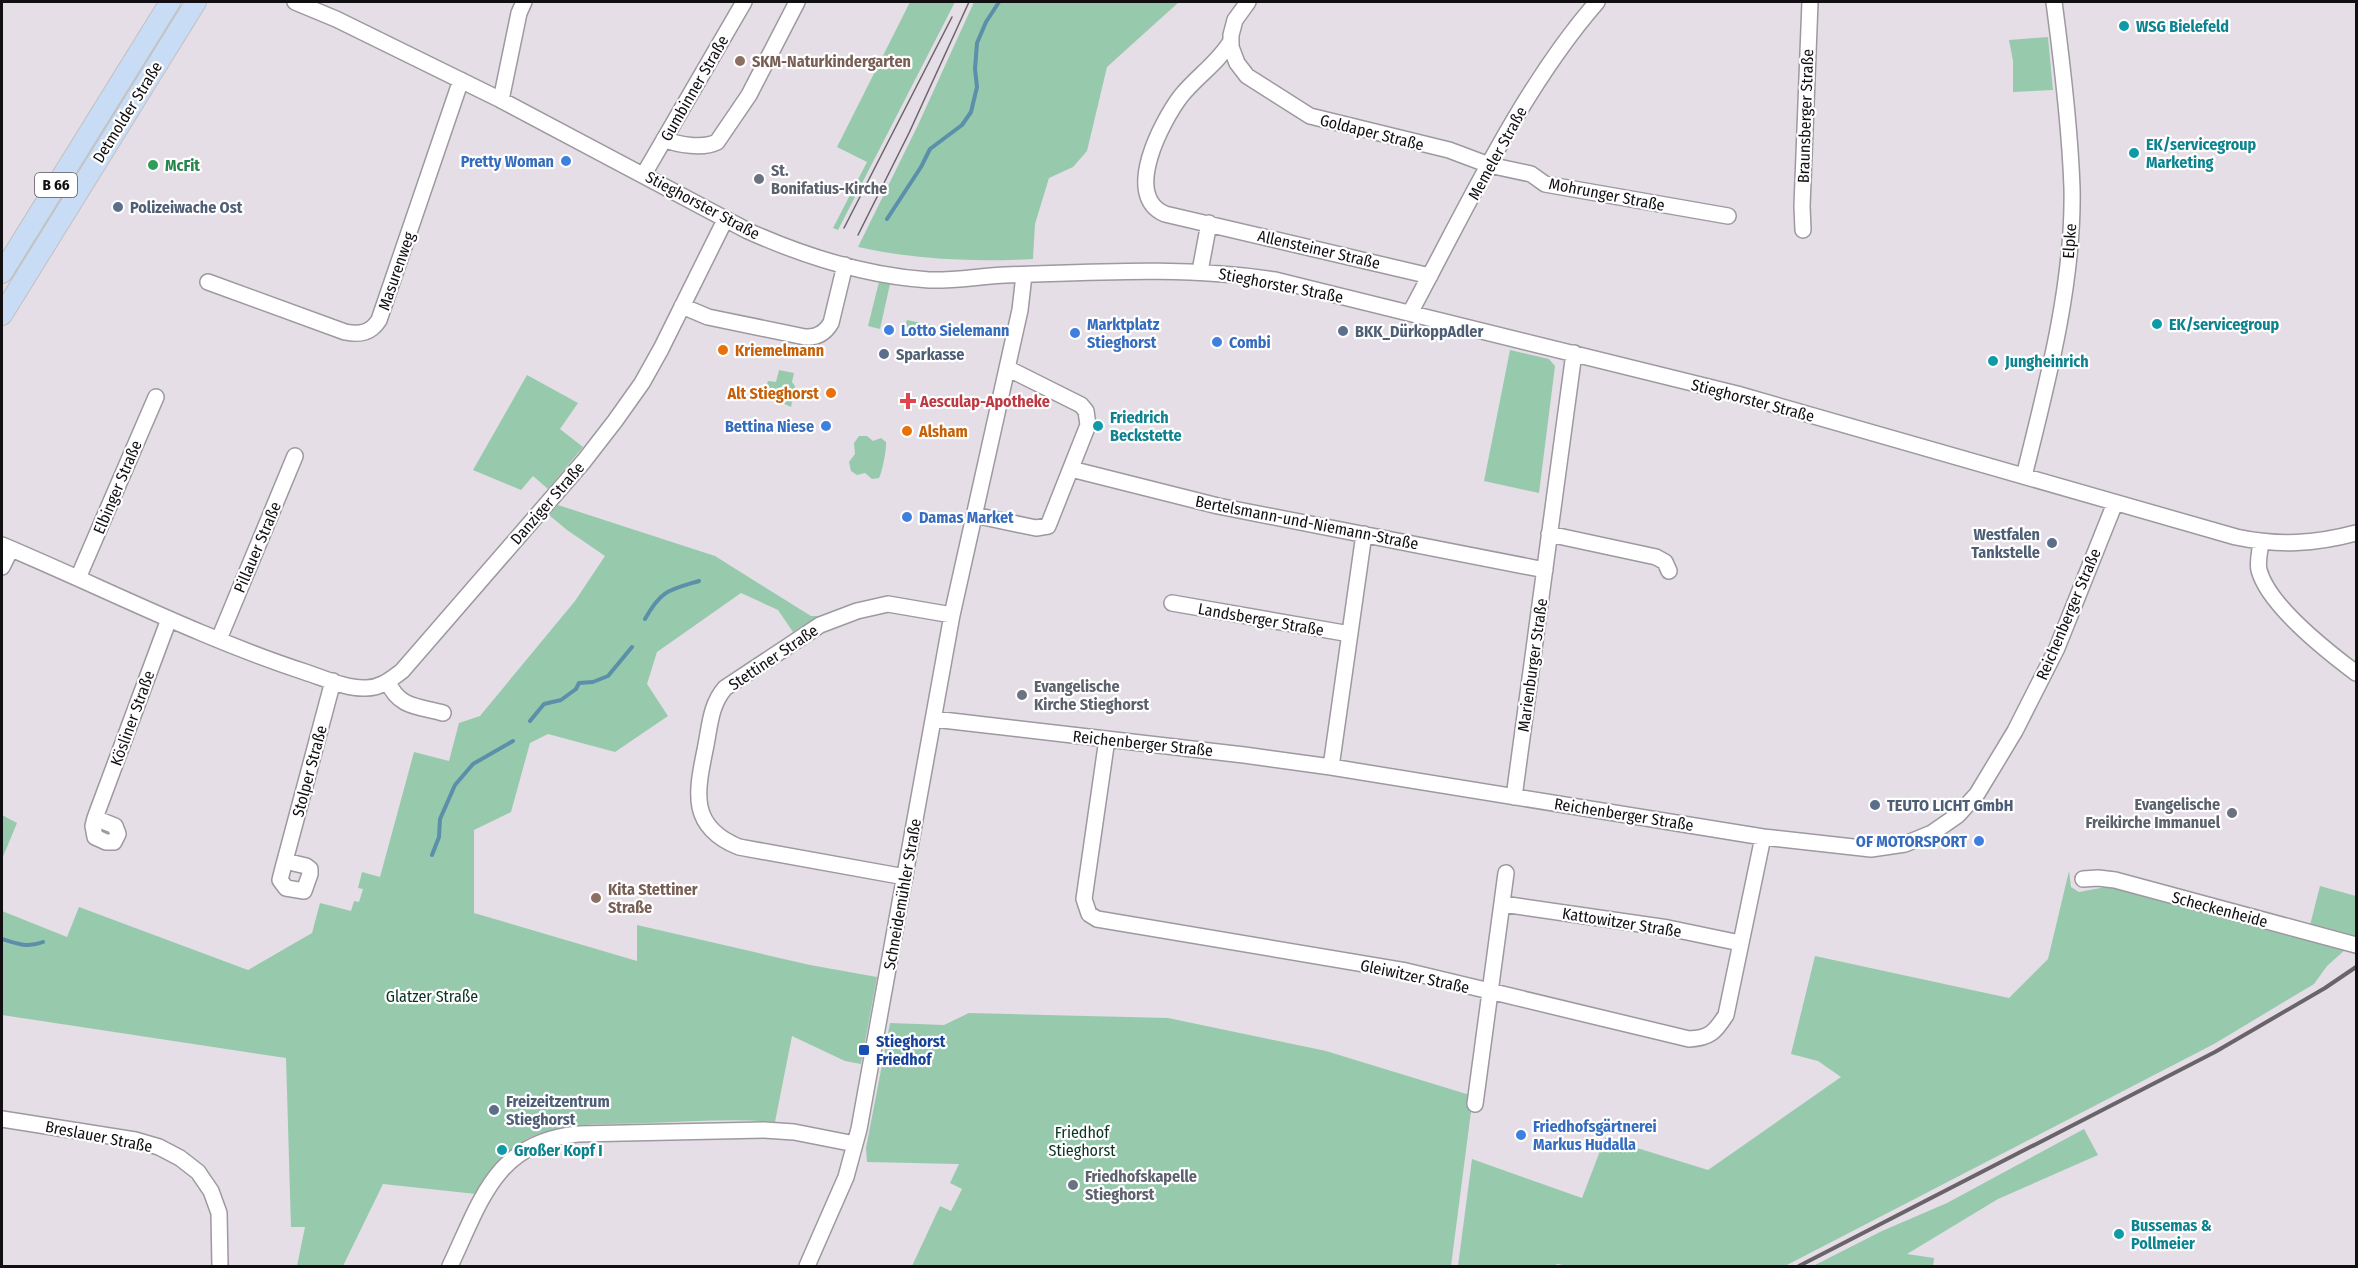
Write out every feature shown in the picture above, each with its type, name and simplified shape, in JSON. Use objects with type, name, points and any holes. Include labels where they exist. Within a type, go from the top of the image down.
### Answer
[{"type":"main road","name":"Detmolder Straße","points":[[2,273],[170,2]]},
{"type":"main road","name":"Detmolder Straße","points":[[2,315],[196,2]]},
{"type":"main road","points":[[110,97],[129,109]]},
{"type":"street","name":"Stieghorster Straße","points":[[295,2],[501,100],[644,174],[725,220],[789,248],[845,265],[938,280],[1154,270],[1200,271],[1286,282],[1737,394],[2236,537],[2261,542],[2314,542],[2356,533]]},
{"type":"street","points":[[501,100],[522,7],[507,2]]},
{"type":"street","name":"Gumbinner Straße","points":[[644,174],[744,2]]},
{"type":"street","points":[[664,139],[673,143],[705,146],[717,142],[749,95],[797,2]]},
{"type":"street","name":"Allensteiner Straße","points":[[1248,2],[1235,20],[1231,41],[1218,59],[1182,95],[1165,122],[1151,153],[1145,189],[1150,203],[1161,212],[1430,276]]},
{"type":"street","name":"Memeler Straße","points":[[1410,313],[1489,165],[1546,69],[1597,2]]},
{"type":"street","name":"Braunsberger Straße","points":[[1803,230],[1810,2]]},
{"type":"street","name":"Elpke","points":[[2024,476],[2049,370],[2070,242],[2072,188],[2054,2]]},
{"type":"street","points":[[1231,41],[1234,59],[1240,70]]},
{"type":"street","points":[[1207,69],[1220,65],[1240,70]]},
{"type":"street","name":"Goldaper Straße","points":[[1240,70],[1316,119],[1449,150],[1489,165]]},
{"type":"street","name":"Masurenweg","points":[[208,282],[345,332],[357,334],[375,327],[460,81]]},
{"type":"street","name":"Mohrunger Straße","points":[[1489,165],[1531,174],[1545,184],[1728,216]]},
{"type":"street","name":"Danziger Straße","points":[[388,682],[402,670],[584,461],[615,421],[642,382],[725,220]]},
{"type":"street","points":[[1200,271],[1209,223]]},
{"type":"street","points":[[682,306],[708,317],[806,337],[816,337],[827,330],[831,323],[845,265]]},
{"type":"street","name":"Schneidemühler Straße","points":[[807,1266],[835,1205],[855,1144],[906,877],[952,615],[1020,310],[1024,275]]},
{"type":"street","name":"Marienburger Straße","points":[[1514,797],[1574,353]]},
{"type":"street","points":[[974,515],[1036,528],[1048,526],[1088,424],[1086,411],[1077,403],[1007,368]]},
{"type":"street","name":"Elbinger Straße","points":[[78,578],[156,397]]},
{"type":"street","name":"Pillauer Straße","points":[[219,639],[296,456]]},
{"type":"street","name":"Bertelsmann-und-Niemann-Straße","points":[[1071,469],[1209,504],[1545,570]]},
{"type":"street","name":"Reichenberger Straße","points":[[934,719],[1331,767],[1763,837],[1871,849],[1905,844],[1932,833],[1958,814],[1977,794],[2008,742],[2056,648],[2115,503]]},
{"type":"street","points":[[1331,767],[1364,534]]},
{"type":"street","points":[[1550,534],[1656,557],[1665,562],[1669,571]]},
{"type":"street","points":[[2261,542],[2259,569],[2275,598],[2297,624],[2356,674]]},
{"type":"street","points":[[2,567],[6,547],[169,619],[280,664],[364,688],[377,687],[388,682],[399,701],[443,713]]},
{"type":"street","name":"Landsberger Straße","points":[[1172,603],[1350,634]]},
{"type":"street","name":"Stettiner Straße","points":[[906,877],[746,849],[729,843],[717,835],[704,819],[698,802],[698,786],[713,708],[719,694],[790,643],[827,621],[880,605],[897,605],[952,615]]},
{"type":"street","name":"Kösliner Straße","points":[[96,818],[169,619]]},
{"type":"street","name":"Stolper Straße","points":[[285,861],[333,681]]},
{"type":"street","name":"Gleiwitzer Straße","points":[[1107,739],[1084,899],[1089,914],[1107,921],[1406,971],[1689,1039],[1705,1038],[1726,1016],[1763,837]]},
{"type":"street","points":[[1475,1104],[1506,873]]},
{"type":"street","name":"Scheckenheide","points":[[2084,879],[2115,880],[2356,945]]},
{"type":"street","name":"Kattowitzer Straße","points":[[1503,904],[1668,928],[1740,943]]},
{"type":"street","name":"Breslauer Straße","points":[[2,1119],[135,1140],[159,1146],[180,1158],[198,1172],[211,1191],[219,1213],[220,1266]]},
{"type":"street","points":[[450,1266],[485,1193],[501,1169],[525,1149],[546,1140],[578,1134],[764,1130],[786,1131],[855,1144]]},
{"type":"green space","points":[[910,2],[955,2],[838,230],[833,228],[867,162],[837,147]]},
{"type":"green space","points":[[974,2],[1179,2],[1107,67],[1087,151],[1073,167],[1049,178],[1035,224],[1033,259],[945,259],[902,255],[858,247],[918,125]]},
{"type":"green space","points":[[2048,37],[2053,90],[2013,92],[2013,61],[2009,40]]},
{"type":"green space","points":[[879,282],[890,284],[880,329],[868,326]]},
{"type":"green space","points":[[907,320],[931,325],[928,335],[904,330]]},
{"type":"green space","points":[[1510,350],[1549,359],[1555,366],[1539,493],[1484,481]]},
{"type":"green space","points":[[779,370],[794,373],[792,382],[795,386],[791,407],[764,394],[768,381],[776,382]]},
{"type":"green space","points":[[527,375],[578,403],[560,429],[583,447],[548,489],[533,476],[521,490],[473,470]]},
{"type":"green space","points":[[859,436],[867,436],[873,441],[881,438],[886,442],[879,478],[872,479],[865,473],[857,475],[851,471],[849,462],[855,454],[854,443]]},
{"type":"green space","name":"Glatzer Straße","points":[[558,505],[715,556],[811,616],[819,616],[793,632],[778,610],[741,593],[657,652],[647,684],[668,716],[615,752],[548,734],[530,743],[511,812],[474,830],[474,913],[637,961],[637,925],[810,965],[877,977],[861,1064],[845,1061],[792,1036],[775,1122],[727,1120],[589,1125],[546,1131],[515,1146],[507,1153],[486,1176],[476,1194],[383,1184],[343,1266],[297,1266],[305,1227],[291,1227],[286,1058],[2,1015],[2,911],[67,937],[79,907],[248,970],[312,933],[320,903],[351,911],[354,901],[359,902],[363,889],[358,888],[362,872],[380,877],[414,752],[449,761],[459,723],[480,716],[575,601],[605,556],[549,515]]},
{"type":"green space","points":[[2,815],[17,823],[2,859]]},
{"type":"green space","points":[[2069,871],[2071,887],[2079,892],[2111,886],[2193,906],[2296,937],[2346,949],[2327,966],[2314,984],[2214,1044],[1785,1266],[1567,1266],[1558,1264],[1553,1266],[1458,1266],[1472,1159],[1582,1198],[1605,1138],[1708,1170],[1841,1077],[1818,1061],[1791,1054],[1815,956],[2009,998],[2048,959]]},
{"type":"green space","points":[[2320,886],[2356,896],[2356,938],[2309,929]]},
{"type":"green space","name":"Friedhof Stieghorst","points":[[969,1013],[1168,1018],[1326,1051],[1473,1096],[1451,1266],[912,1266],[940,1206],[951,1211],[962,1189],[950,1183],[959,1164],[867,1162],[866,1148],[890,1023],[944,1025]]},
{"type":"green space","points":[[2084,1129],[2098,1155],[1998,1199],[1907,1254],[1934,1258],[1933,1266],[1813,1266],[1882,1231],[1947,1203]]},
{"type":"waterway","points":[[887,219],[930,149],[962,125],[971,112],[977,87],[975,69],[977,43],[986,22],[999,2]]},
{"type":"waterway","points":[[645,619],[661,597],[680,587],[699,581]]},
{"type":"waterway","points":[[530,721],[544,704],[561,700],[576,689],[579,683],[593,682],[608,676],[632,647]]},
{"type":"waterway","points":[[432,855],[439,837],[440,819],[455,785],[473,764],[513,741]]},
{"type":"waterway","points":[[2,939],[27,945],[43,942]]},
{"type":"tram line","points":[[858,235],[909,133],[969,2]]},
{"type":"tram line","points":[[844,228],[952,17]]},
{"type":"railway","points":[[1799,1266],[2215,1052],[2325,988],[2356,967]]},
{"type":"place","name":"WSG Bielefeld","points":[[2124,26]]},
{"type":"place","name":"SKM-Naturkindergarten","points":[[740,61]]},
{"type":"place","name":"EK/servicegroup Marketing","points":[[2134,153]]},
{"type":"place","name":"Pretty Woman","points":[[566,161]]},
{"type":"place","name":"McFit","points":[[153,165]]},
{"type":"place","name":"St. Bonifatius-Kirche","points":[[759,179]]},
{"type":"place","name":"Polizeiwache Ost","points":[[118,207]]},
{"type":"place","name":"EK/servicegroup","points":[[2157,324]]},
{"type":"place","name":"Lotto Sielemann","points":[[889,330]]},
{"type":"place","name":"BKK_DürkoppAdler","points":[[1343,331]]},
{"type":"place","name":"Marktplatz Stieghorst","points":[[1075,333]]},
{"type":"place","name":"Combi","points":[[1217,342]]},
{"type":"place","name":"Kriemelmann","points":[[723,350]]},
{"type":"place","name":"Sparkasse","points":[[884,354]]},
{"type":"place","name":"Jungheinrich","points":[[1993,361]]},
{"type":"place","name":"Alt Stieghorst","points":[[831,393]]},
{"type":"place","name":"Aesculap-Apotheke","points":[[908,401]]},
{"type":"place","name":"Bettina Niese","points":[[826,426]]},
{"type":"place","name":"Friedrich Beckstette","points":[[1098,426]]},
{"type":"place","name":"Alsham","points":[[907,431]]},
{"type":"place","name":"Damas Market","points":[[907,517]]},
{"type":"place","name":"Westfalen Tankstelle","points":[[2052,543]]},
{"type":"place","name":"Evangelische Kirche Stieghorst","points":[[1022,695]]},
{"type":"place","name":"TEUTO LICHT GmbH","points":[[1875,805]]},
{"type":"place","name":"Evangelische Freikirche Immanuel","points":[[2232,813]]},
{"type":"place","name":"OF MOTORSPORT","points":[[1979,841]]},
{"type":"place","name":"Kita Stettiner Straße","points":[[596,898]]},
{"type":"place","name":"Stieghorst Friedhof","points":[[864,1050]]},
{"type":"place","name":"Freizeitzentrum Stieghorst","points":[[494,1110]]},
{"type":"place","name":"Friedhofsgärtnerei Markus Hudalla","points":[[1521,1135]]},
{"type":"place","name":"Großer Kopf I","points":[[502,1150]]},
{"type":"place","name":"Friedhofskapelle Stieghorst","points":[[1073,1185]]},
{"type":"place","name":"Bussemas & Pollmeier","points":[[2119,1234]]}]
